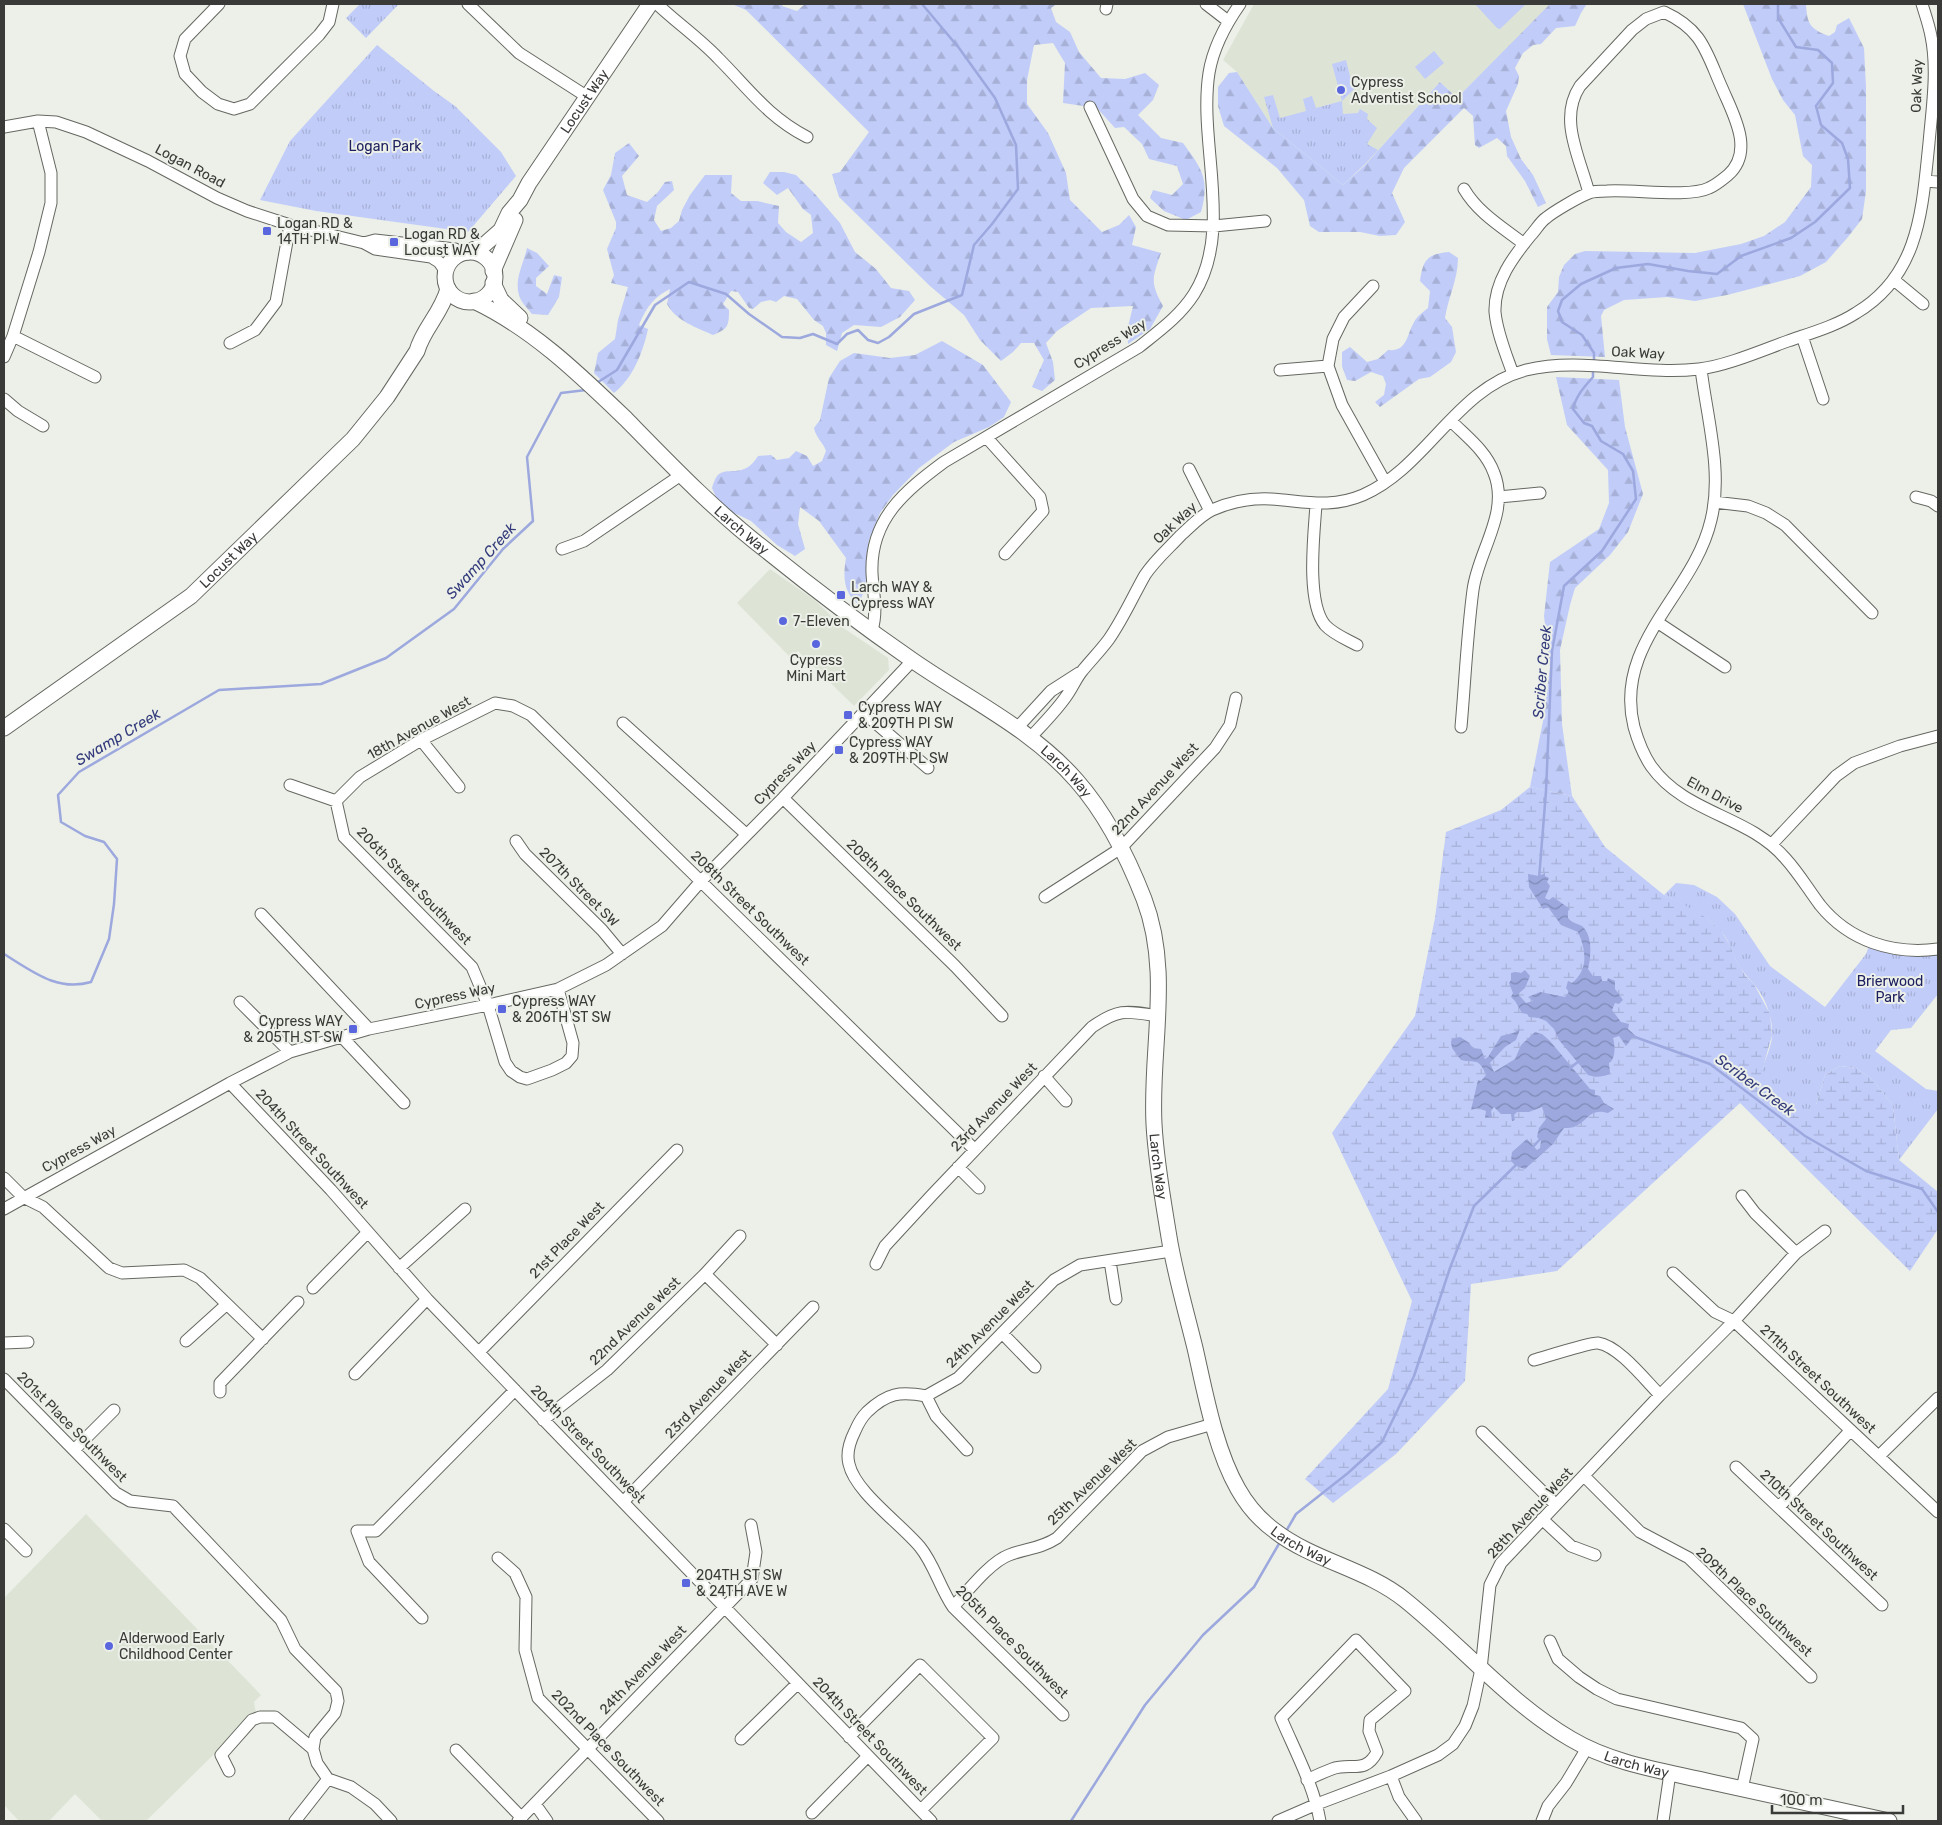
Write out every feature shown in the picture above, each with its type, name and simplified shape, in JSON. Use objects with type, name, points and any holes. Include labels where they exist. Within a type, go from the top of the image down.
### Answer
[{"type":"main road","name":"Locust Way","points":[[465,253],[484,245],[500,230],[509,213],[520,200],[529,182],[586,96],[650,4]]},
{"type":"main road","name":"Locust Way","points":[[493,277],[518,214],[520,200]]},
{"type":"main road","points":[[465,253],[478,253],[483,256],[493,277],[492,289],[484,298],[470,302],[456,298],[448,289],[445,278],[451,262],[465,253]]},
{"type":"main road","name":"Larch Way","points":[[493,277],[501,300],[507,308],[546,340],[555,352]]},
{"type":"main road","name":"Locust Way","points":[[417,351],[419,343],[440,311],[448,289]]},
{"type":"main road","name":"Locust Way","points":[[4,728],[191,596],[353,439],[387,397],[417,351],[435,332],[448,312],[456,306],[470,302]]},
{"type":"main road","name":"Larch Way","points":[[470,302],[512,322],[555,352],[719,512],[745,534],[913,660],[1030,738],[1077,780],[1101,814],[1121,848],[1147,907],[1156,940],[1158,1016],[1154,1123],[1171,1251],[1213,1424],[1230,1474],[1238,1490],[1254,1512],[1296,1545],[1371,1579],[1396,1593],[1480,1669],[1534,1714],[1587,1748],[1621,1761],[1670,1773],[1889,1821]]},
{"type":"street","points":[[219,4],[185,39],[180,56],[185,74],[202,92],[218,104],[234,109],[250,104],[319,35],[329,22],[333,4]]},
{"type":"street","points":[[468,4],[519,53],[586,96]]},
{"type":"street","points":[[657,4],[713,52],[769,113],[807,138]]},
{"type":"street","points":[[1206,4],[1228,21]]},
{"type":"street","name":"Cypress Way","points":[[872,630],[876,608],[872,572],[875,540],[881,525],[914,484],[944,462],[1139,347],[1166,326],[1194,294],[1204,273],[1214,226],[1206,105],[1209,72],[1228,21],[1240,4]]},
{"type":"street","name":"Oak Way","points":[[1082,670],[1096,657],[1114,633],[1147,572],[1164,552],[1210,511],[1250,500],[1269,499],[1333,504],[1365,494],[1385,482],[1417,456],[1470,401],[1485,389],[1513,374],[1548,366],[1672,370],[1701,369],[1802,336],[1855,314],[1873,301],[1894,280],[1913,243],[1922,214],[1932,101],[1935,36],[1922,4]]},
{"type":"street","points":[[1513,374],[1497,327],[1496,295],[1504,274],[1524,244],[1546,218],[1589,193],[1616,190],[1694,192],[1709,189],[1722,181],[1733,170],[1741,144],[1740,128],[1703,44],[1694,31],[1681,20],[1664,12],[1646,19],[1632,30],[1580,86],[1574,96],[1570,110],[1570,123],[1589,193]]},
{"type":"street","points":[[1090,107],[1132,199],[1147,216],[1168,225],[1214,226],[1265,221]]},
{"type":"street","points":[[4,357],[13,336],[39,252],[50,203],[51,173],[38,121]]},
{"type":"street","name":"Logan Road","points":[[4,127],[38,121],[56,122],[86,132],[148,161],[217,198],[248,211],[290,225],[364,243],[375,248],[431,257],[439,262],[446,272]]},
{"type":"street","points":[[1925,180],[1938,182]]},
{"type":"street","points":[[1464,189],[1471,201],[1480,210],[1524,244]]},
{"type":"street","points":[[230,343],[255,330],[276,302],[290,225]]},
{"type":"street","name":"Logan Road","points":[[364,243],[375,240],[454,249],[465,253]]},
{"type":"street","points":[[1894,280],[1923,304]]},
{"type":"street","points":[[1373,286],[1344,317],[1333,339],[1328,366],[1342,406],[1385,482]]},
{"type":"street","points":[[13,336],[95,376]]},
{"type":"street","points":[[1802,336],[1823,399]]},
{"type":"street","points":[[1280,370],[1328,366]]},
{"type":"street","name":"Elm Drive","points":[[1701,369],[1714,465],[1714,502],[1705,542],[1645,641],[1636,662],[1631,704],[1633,720],[1642,751],[1662,780],[1688,800],[1747,828],[1772,844],[1786,858],[1820,906],[1849,931],[1877,946],[1895,950],[1908,951],[1938,948]]},
{"type":"street","points":[[4,398],[18,411],[42,426]]},
{"type":"street","points":[[1451,420],[1481,450],[1494,473],[1499,497],[1496,518],[1479,564],[1473,588],[1461,727]]},
{"type":"street","points":[[987,438],[1040,497],[1043,511],[1005,554]]},
{"type":"street","points":[[1189,469],[1210,511]]},
{"type":"street","points":[[562,549],[584,541],[681,474]]},
{"type":"street","points":[[1499,497],[1540,494]]},
{"type":"street","points":[[1916,497],[1931,501],[1938,506]]},
{"type":"street","points":[[1714,502],[1748,506],[1766,512],[1785,525],[1872,613]]},
{"type":"street","points":[[1316,504],[1314,590],[1317,613],[1325,625],[1336,634],[1358,645]]},
{"type":"street","points":[[1657,622],[1725,667]]},
{"type":"street","name":"Cypress Way","points":[[4,1209],[230,1083],[290,1052],[369,1029],[488,1005],[558,988],[606,965],[662,926],[701,881],[783,798],[913,660]]},
{"type":"street","points":[[1016,728],[1051,691],[1082,670]]},
{"type":"street","points":[[1030,738],[1064,700],[1082,670]]},
{"type":"street","name":"22nd Avenue West","points":[[1045,898],[1121,848],[1215,748],[1230,725],[1236,698]]},
{"type":"street","name":"18th Avenue West","points":[[336,801],[360,778],[420,740],[495,704]]},
{"type":"street","name":"208th Street Southwest","points":[[495,704],[512,706],[531,714],[974,1149]]},
{"type":"street","points":[[864,713],[928,768]]},
{"type":"street","points":[[623,723],[746,834]]},
{"type":"street","points":[[1772,844],[1836,776],[1854,763],[1900,746],[1938,736]]},
{"type":"street","points":[[420,740],[459,787]]},
{"type":"street","points":[[290,785],[336,801]]},
{"type":"street","name":"208th Place Southwest","points":[[783,798],[955,966],[1002,1016]]},
{"type":"street","name":"206th Street Southwest","points":[[336,801],[344,837],[472,967],[488,1005],[505,1062],[511,1071],[528,1079],[566,1063],[572,1056],[573,1043],[558,988]]},
{"type":"street","name":"207th Street SW","points":[[516,841],[526,854],[602,930],[622,954]]},
{"type":"street","points":[[261,914],[369,1029]]},
{"type":"street","points":[[240,1002],[290,1052]]},
{"type":"street","name":"23rd Avenue West","points":[[876,1264],[885,1246],[974,1149],[1092,1027],[1115,1014],[1128,1011],[1158,1016]]},
{"type":"street","points":[[342,1037],[404,1103]]},
{"type":"street","points":[[1044,1076],[1066,1100]]},
{"type":"street","name":"204th Street Southwest","points":[[230,1083],[368,1232],[427,1299],[931,1821]]},
{"type":"street","name":"21st Place West","points":[[478,1352],[677,1150]]},
{"type":"street","points":[[958,1167],[979,1188]]},
{"type":"street","points":[[4,1178],[23,1197],[43,1207],[108,1268],[122,1273],[184,1270],[200,1278],[263,1339]]},
{"type":"street","points":[[1742,1196],[1756,1213],[1796,1252]]},
{"type":"street","points":[[399,1268],[465,1209]]},
{"type":"street","name":"28th Avenue West","points":[[1278,1821],[1391,1776],[1438,1755],[1453,1744],[1465,1726],[1473,1706],[1480,1669],[1490,1585],[1501,1563],[1660,1395],[1734,1322],[1796,1252],[1825,1231]]},
{"type":"street","points":[[313,1288],[368,1232]]},
{"type":"street","name":"22nd Avenue West","points":[[543,1420],[607,1370],[705,1274],[740,1236]]},
{"type":"street","name":"24th Avenue West","points":[[926,1396],[958,1378],[1054,1280],[1080,1265],[1171,1251]]},
{"type":"street","points":[[1110,1261],[1116,1299]]},
{"type":"street","name":"211th Street Southwest","points":[[1673,1273],[1715,1312],[1734,1322],[1938,1512]]},
{"type":"street","points":[[705,1274],[777,1345]]},
{"type":"street","points":[[355,1374],[427,1299]]},
{"type":"street","points":[[220,1392],[220,1383],[298,1302]]},
{"type":"street","points":[[186,1342],[227,1304]]},
{"type":"street","name":"23rd Avenue West","points":[[623,1502],[813,1307]]},
{"type":"street","points":[[1002,1333],[1035,1367]]},
{"type":"street","points":[[4,1343],[28,1342]]},
{"type":"street","points":[[1534,1360],[1597,1343],[1611,1348],[1624,1358],[1660,1395]]},
{"type":"street","name":"201st Place Southwest","points":[[4,1379],[116,1494],[130,1501],[173,1506],[281,1620],[295,1649],[336,1690],[338,1701],[335,1713],[315,1737],[313,1749]]},
{"type":"street","points":[[422,1618],[369,1562],[357,1531],[376,1531],[515,1390]]},
{"type":"street","name":"205th Place Southwest","points":[[926,1396],[906,1392],[889,1397],[874,1406],[862,1417],[849,1443],[848,1464],[857,1484],[921,1548],[952,1607],[1063,1715]]},
{"type":"street","points":[[926,1396],[936,1416],[967,1450]]},
{"type":"street","points":[[1880,1456],[1938,1398]]},
{"type":"street","points":[[74,1450],[114,1410]]},
{"type":"street","name":"25th Avenue West","points":[[952,1607],[989,1569],[1008,1555],[1046,1546],[1056,1538],[1142,1451],[1168,1437],[1213,1424]]},
{"type":"street","points":[[1779,1506],[1850,1431]]},
{"type":"street","points":[[1482,1432],[1556,1505]]},
{"type":"street","name":"210th Street Southwest","points":[[1736,1467],[1882,1605]]},
{"type":"street","name":"209th Place Southwest","points":[[1584,1476],[1640,1532],[1689,1558],[1811,1676]]},
{"type":"street","points":[[1542,1519],[1571,1546],[1594,1555]]},
{"type":"street","name":"24th Avenue West","points":[[520,1819],[752,1579],[756,1552],[751,1525]]},
{"type":"street","points":[[4,1529],[26,1551]]},
{"type":"street","name":"202nd Place Southwest","points":[[498,1558],[515,1573],[526,1597],[525,1650],[538,1698],[658,1821]]},
{"type":"street","points":[[1307,1780],[1334,1768],[1362,1767],[1372,1761],[1377,1752],[1369,1731],[1370,1720],[1405,1691],[1356,1640],[1281,1718],[1317,1804],[1320,1821]]},
{"type":"street","points":[[1550,1641],[1558,1659],[1598,1690],[1617,1699],[1741,1728],[1753,1739],[1742,1789]]},
{"type":"street","points":[[849,1736],[920,1665],[992,1738],[921,1810]]},
{"type":"street","points":[[741,1738],[798,1683]]},
{"type":"street","points":[[229,1771],[221,1755],[252,1720],[260,1717],[275,1717],[313,1749],[317,1763],[328,1779],[351,1787],[374,1804],[391,1821]]},
{"type":"street","points":[[1542,1821],[1548,1806],[1566,1783],[1587,1748]]},
{"type":"street","points":[[456,1750],[520,1819]]},
{"type":"street","points":[[812,1813],[868,1756]]},
{"type":"street","points":[[1663,1821],[1670,1773]]},
{"type":"street","points":[[1391,1776],[1399,1797],[1416,1821]]},
{"type":"street","points":[[295,1821],[328,1779]]},
{"type":"street","points":[[535,1804],[547,1821]]},
{"type":"shaded area","name":"Cypress Adventist School","points":[[1254,4],[1551,4],[1457,98],[1440,82],[1365,165],[1273,128],[1237,72],[1223,60]]},
{"type":"shaded area","points":[[770,569],[816,601],[842,627],[888,658],[889,670],[854,706],[798,651],[791,658],[737,603]]},
{"type":"shaded area","name":"Alderwood Early Childhood Center","points":[[86,1514],[261,1695],[254,1702],[256,1713],[146,1821],[102,1821],[75,1794],[49,1821],[19,1821],[4,1805],[4,1598]]},
{"type":"green space","points":[[360,4],[399,4],[366,38],[346,18]]},
{"type":"green space","points":[[732,4],[783,4],[782,6],[797,11],[805,4],[1057,4],[1051,8],[1056,22],[1070,32],[1079,52],[1101,78],[1125,79],[1145,73],[1159,85],[1153,100],[1138,115],[1161,138],[1183,143],[1203,175],[1205,191],[1201,212],[1186,220],[1164,211],[1150,198],[1153,190],[1172,195],[1183,184],[1177,166],[1149,159],[1142,144],[1124,127],[1115,128],[1097,108],[1063,103],[1065,63],[1053,43],[1034,45],[1027,80],[1027,104],[1048,133],[1066,173],[1070,200],[1102,232],[1119,225],[1129,215],[1136,227],[1132,245],[1161,253],[1154,275],[1154,286],[1163,306],[1150,329],[1128,344],[1127,331],[1133,306],[1091,308],[1057,331],[1046,343],[1053,362],[1055,380],[1042,391],[1032,387],[1044,360],[1034,343],[1021,343],[1001,361],[980,340],[964,315],[930,286],[839,197],[832,174],[840,172],[869,132],[746,10]]},
{"type":"green space","points":[[1475,4],[1526,4],[1500,29]]},
{"type":"green space","points":[[1550,4],[1586,5],[1575,26],[1556,28],[1541,44],[1533,45],[1523,53],[1515,68],[1519,76],[1518,84],[1506,111],[1511,137],[1521,159],[1533,175],[1546,203],[1538,207],[1525,181],[1507,156],[1506,146],[1497,138],[1479,148],[1475,145],[1473,116],[1464,108],[1404,168],[1392,193],[1405,222],[1396,235],[1380,236],[1360,232],[1319,232],[1310,226],[1304,200],[1277,168],[1224,126],[1218,106],[1218,87],[1229,73],[1237,72],[1273,128],[1343,185],[1365,165],[1440,82],[1457,98]]},
{"type":"green space","points":[[1743,4],[1806,4],[1807,16],[1811,25],[1829,36],[1835,32],[1837,25],[1849,18],[1864,48],[1866,191],[1862,219],[1826,262],[1800,276],[1727,295],[1695,301],[1667,297],[1624,300],[1604,310],[1601,316],[1605,357],[1551,355],[1547,339],[1547,307],[1558,292],[1559,277],[1564,265],[1575,254],[1585,251],[1695,253],[1741,244],[1764,236],[1785,222],[1811,187],[1812,165],[1803,156],[1795,115],[1783,100],[1772,79]]},
{"type":"green space","name":"Logan Park","points":[[377,45],[455,106],[501,152],[516,176],[468,232],[316,211],[260,200],[290,141]]},
{"type":"green space","points":[[1434,51],[1444,63],[1425,79],[1415,67]]},
{"type":"green space","points":[[1346,60],[1353,88],[1355,88],[1342,101],[1332,64]]},
{"type":"green space","points":[[1273,95],[1280,118],[1306,111],[1303,99],[1312,96],[1316,108],[1342,101],[1343,114],[1358,113],[1360,109],[1368,114],[1367,119],[1377,128],[1367,144],[1378,150],[1343,185],[1273,128],[1264,97]]},
{"type":"green space","points":[[629,143],[639,156],[622,176],[627,195],[647,202],[665,182],[672,181],[674,190],[657,206],[654,220],[661,231],[671,228],[679,221],[682,210],[690,195],[705,175],[732,175],[731,193],[741,201],[757,201],[779,206],[778,223],[786,232],[801,242],[813,233],[811,215],[803,209],[788,188],[777,195],[763,183],[770,172],[784,172],[796,175],[840,223],[855,252],[876,269],[891,288],[909,291],[915,300],[900,317],[881,327],[854,325],[842,333],[837,351],[826,345],[826,333],[823,326],[814,320],[797,299],[784,296],[776,302],[770,300],[761,302],[753,309],[749,308],[738,292],[731,291],[723,304],[729,310],[727,326],[722,331],[713,335],[687,323],[671,310],[667,304],[670,289],[654,300],[644,314],[639,325],[648,329],[640,355],[627,380],[614,393],[594,373],[598,353],[615,339],[618,320],[628,287],[611,283],[614,275],[607,249],[616,228],[616,222],[603,190],[611,175],[615,153]]},
{"type":"green space","points":[[527,248],[537,253],[549,266],[536,278],[536,286],[547,294],[554,275],[562,277],[559,297],[548,315],[532,314],[520,297],[518,283]]},
{"type":"green space","points":[[1449,252],[1458,258],[1458,266],[1445,318],[1452,327],[1456,352],[1451,362],[1430,377],[1419,379],[1380,407],[1375,402],[1384,395],[1386,384],[1383,376],[1371,372],[1355,381],[1347,380],[1342,366],[1342,352],[1350,347],[1367,362],[1378,359],[1388,350],[1400,348],[1416,319],[1428,308],[1430,291],[1420,281],[1427,259],[1436,254]]},
{"type":"green space","points":[[942,341],[983,365],[1011,402],[1004,417],[989,427],[954,442],[919,468],[893,495],[880,513],[869,540],[865,590],[858,604],[849,595],[845,583],[846,558],[819,521],[800,507],[798,524],[805,549],[795,556],[777,545],[751,521],[720,506],[712,488],[717,476],[721,473],[747,468],[758,456],[771,455],[777,460],[789,458],[796,451],[807,456],[813,466],[822,461],[826,451],[814,428],[820,420],[829,378],[840,361],[854,353],[890,358],[915,355]]},
{"type":"green space","points":[[1556,377],[1619,380],[1625,427],[1643,494],[1628,532],[1610,555],[1575,588],[1570,605],[1560,650],[1562,724],[1572,796],[1530,787],[1543,721],[1550,667],[1544,616],[1550,562],[1599,529],[1609,503],[1608,470],[1567,425]]},
{"type":"green space","points":[[1530,787],[1572,796],[1605,847],[1664,895],[1697,910],[1721,930],[1736,960],[1745,975],[1754,984],[1770,1014],[1772,1035],[1761,1075],[1760,1087],[1772,1102],[1816,1105],[1825,1075],[1840,1066],[1856,1068],[1874,1081],[1893,1106],[1899,1160],[1938,1192],[1938,1229],[1910,1271],[1740,1103],[1557,1271],[1471,1284],[1465,1381],[1396,1454],[1333,1503],[1305,1479],[1388,1389],[1412,1301],[1332,1133],[1415,1016],[1435,918],[1446,832],[1501,810]]},
{"type":"green space","name":"Brierwood Park","points":[[1676,883],[1694,885],[1717,897],[1735,914],[1770,966],[1825,1007],[1866,954],[1870,943],[1938,949],[1938,994],[1911,1028],[1891,1030],[1875,1051],[1926,1089],[1938,1091],[1938,1109],[1899,1160],[1893,1106],[1874,1081],[1856,1068],[1840,1066],[1825,1075],[1812,1112],[1798,1116],[1793,1115],[1765,1096],[1760,1087],[1760,1081],[1762,1068],[1770,1048],[1772,1028],[1765,1001],[1739,965],[1728,940],[1713,923],[1664,895]]},
{"type":"water","points":[[1545,873],[1545,876],[1549,878],[1547,882],[1550,886],[1545,898],[1549,900],[1553,897],[1570,909],[1568,911],[1568,918],[1586,930],[1590,940],[1588,969],[1593,976],[1601,976],[1602,981],[1607,981],[1608,978],[1615,981],[1615,989],[1623,1000],[1619,1004],[1615,1003],[1612,1010],[1621,1022],[1629,1024],[1628,1029],[1638,1038],[1632,1038],[1626,1046],[1619,1036],[1613,1038],[1614,1055],[1609,1063],[1610,1074],[1607,1075],[1596,1077],[1588,1075],[1559,1040],[1554,1029],[1546,1021],[1529,1017],[1527,1014],[1522,1013],[1511,997],[1513,993],[1509,983],[1511,973],[1521,973],[1525,970],[1530,976],[1525,988],[1518,994],[1526,1003],[1533,1001],[1528,997],[1540,992],[1565,997],[1569,992],[1566,988],[1568,981],[1572,983],[1577,978],[1583,965],[1584,952],[1578,932],[1561,925],[1548,907],[1543,909],[1529,887],[1528,874],[1539,876]]},
{"type":"water","points":[[1520,1029],[1516,1040],[1505,1047],[1490,1063],[1494,1072],[1515,1059],[1521,1045],[1535,1032],[1542,1034],[1590,1089],[1595,1090],[1595,1095],[1600,1096],[1604,1103],[1614,1109],[1608,1113],[1593,1113],[1575,1127],[1564,1128],[1553,1144],[1525,1169],[1516,1166],[1511,1161],[1512,1152],[1527,1139],[1537,1150],[1540,1148],[1541,1141],[1537,1137],[1539,1128],[1546,1119],[1542,1107],[1529,1112],[1517,1112],[1514,1115],[1515,1120],[1512,1121],[1511,1114],[1501,1114],[1494,1107],[1491,1111],[1492,1117],[1485,1118],[1486,1111],[1478,1108],[1471,1110],[1478,1080],[1481,1081],[1486,1075],[1478,1063],[1461,1060],[1452,1048],[1451,1042],[1452,1039],[1460,1037],[1473,1048],[1481,1049],[1485,1059],[1501,1036]]},
{"type":"waterway","name":"Swamp Creek","points":[[595,384],[617,370],[655,305],[689,282],[726,294],[749,314],[782,337],[800,338],[813,334],[837,344],[847,334],[858,330],[868,340],[878,343],[889,337],[914,314],[962,295],[974,245],[1018,189],[1016,145],[995,98],[959,48],[922,4]]},
{"type":"waterway","name":"Scriber Creek","points":[[1594,362],[1594,353],[1582,335],[1562,322],[1558,311],[1562,300],[1581,284],[1616,268],[1648,264],[1717,274],[1741,256],[1791,238],[1815,222],[1850,188],[1848,159],[1842,143],[1821,125],[1816,106],[1833,83],[1832,63],[1818,50],[1796,47],[1778,18],[1778,4]]},
{"type":"waterway","name":"Scriber Creek","points":[[1539,879],[1546,791],[1552,651],[1564,586],[1602,551],[1636,499],[1633,471],[1623,454],[1601,441],[1592,426],[1584,423],[1573,409],[1578,396],[1593,377],[1593,370]]},
{"type":"waterway","name":"Swamp Creek","points":[[4,954],[35,973],[56,982],[67,984],[91,982],[109,939],[117,859],[104,842],[85,836],[61,822],[58,795],[79,772],[219,690],[321,684],[386,658],[454,609],[503,549],[533,521],[527,457],[561,393],[586,390]]},
{"type":"waterway","name":"Scriber Creek","points":[[1635,1037],[1710,1064],[1805,1136],[1866,1171],[1922,1189],[1938,1212]]},
{"type":"waterway","points":[[1569,1069],[1579,1061]]},
{"type":"waterway","points":[[1532,1148],[1542,1137]]},
{"type":"waterway","points":[[1285,1533],[1296,1514],[1348,1473],[1382,1442],[1414,1376],[1450,1268],[1474,1206],[1517,1164]]},
{"type":"waterway","points":[[1071,1821],[1145,1705],[1203,1635],[1254,1587],[1280,1542]]},
{"type":"place","name":"Cypress Adventist School","points":[[1341,90]]},
{"type":"place","name":"Logan RD & 14TH Pl W","points":[[267,231]]},
{"type":"place","name":"Logan RD & Locust WAY","points":[[394,242]]},
{"type":"place","name":"Larch WAY & Cypress WAY","points":[[841,595]]},
{"type":"place","name":"7-Eleven","points":[[783,621]]},
{"type":"place","name":"Cypress Mini Mart","points":[[816,644]]},
{"type":"place","name":"Cypress WAY & 209TH Pl SW","points":[[848,715]]},
{"type":"place","name":"Cypress WAY & 209TH PL SW","points":[[839,750]]},
{"type":"place","name":"Cypress WAY & 206TH ST SW","points":[[502,1009]]},
{"type":"place","name":"Cypress WAY & 205TH ST SW","points":[[353,1029]]},
{"type":"place","name":"204TH ST SW & 24TH AVE W","points":[[686,1583]]},
{"type":"place","name":"Alderwood Early Childhood Center","points":[[109,1646]]}]
